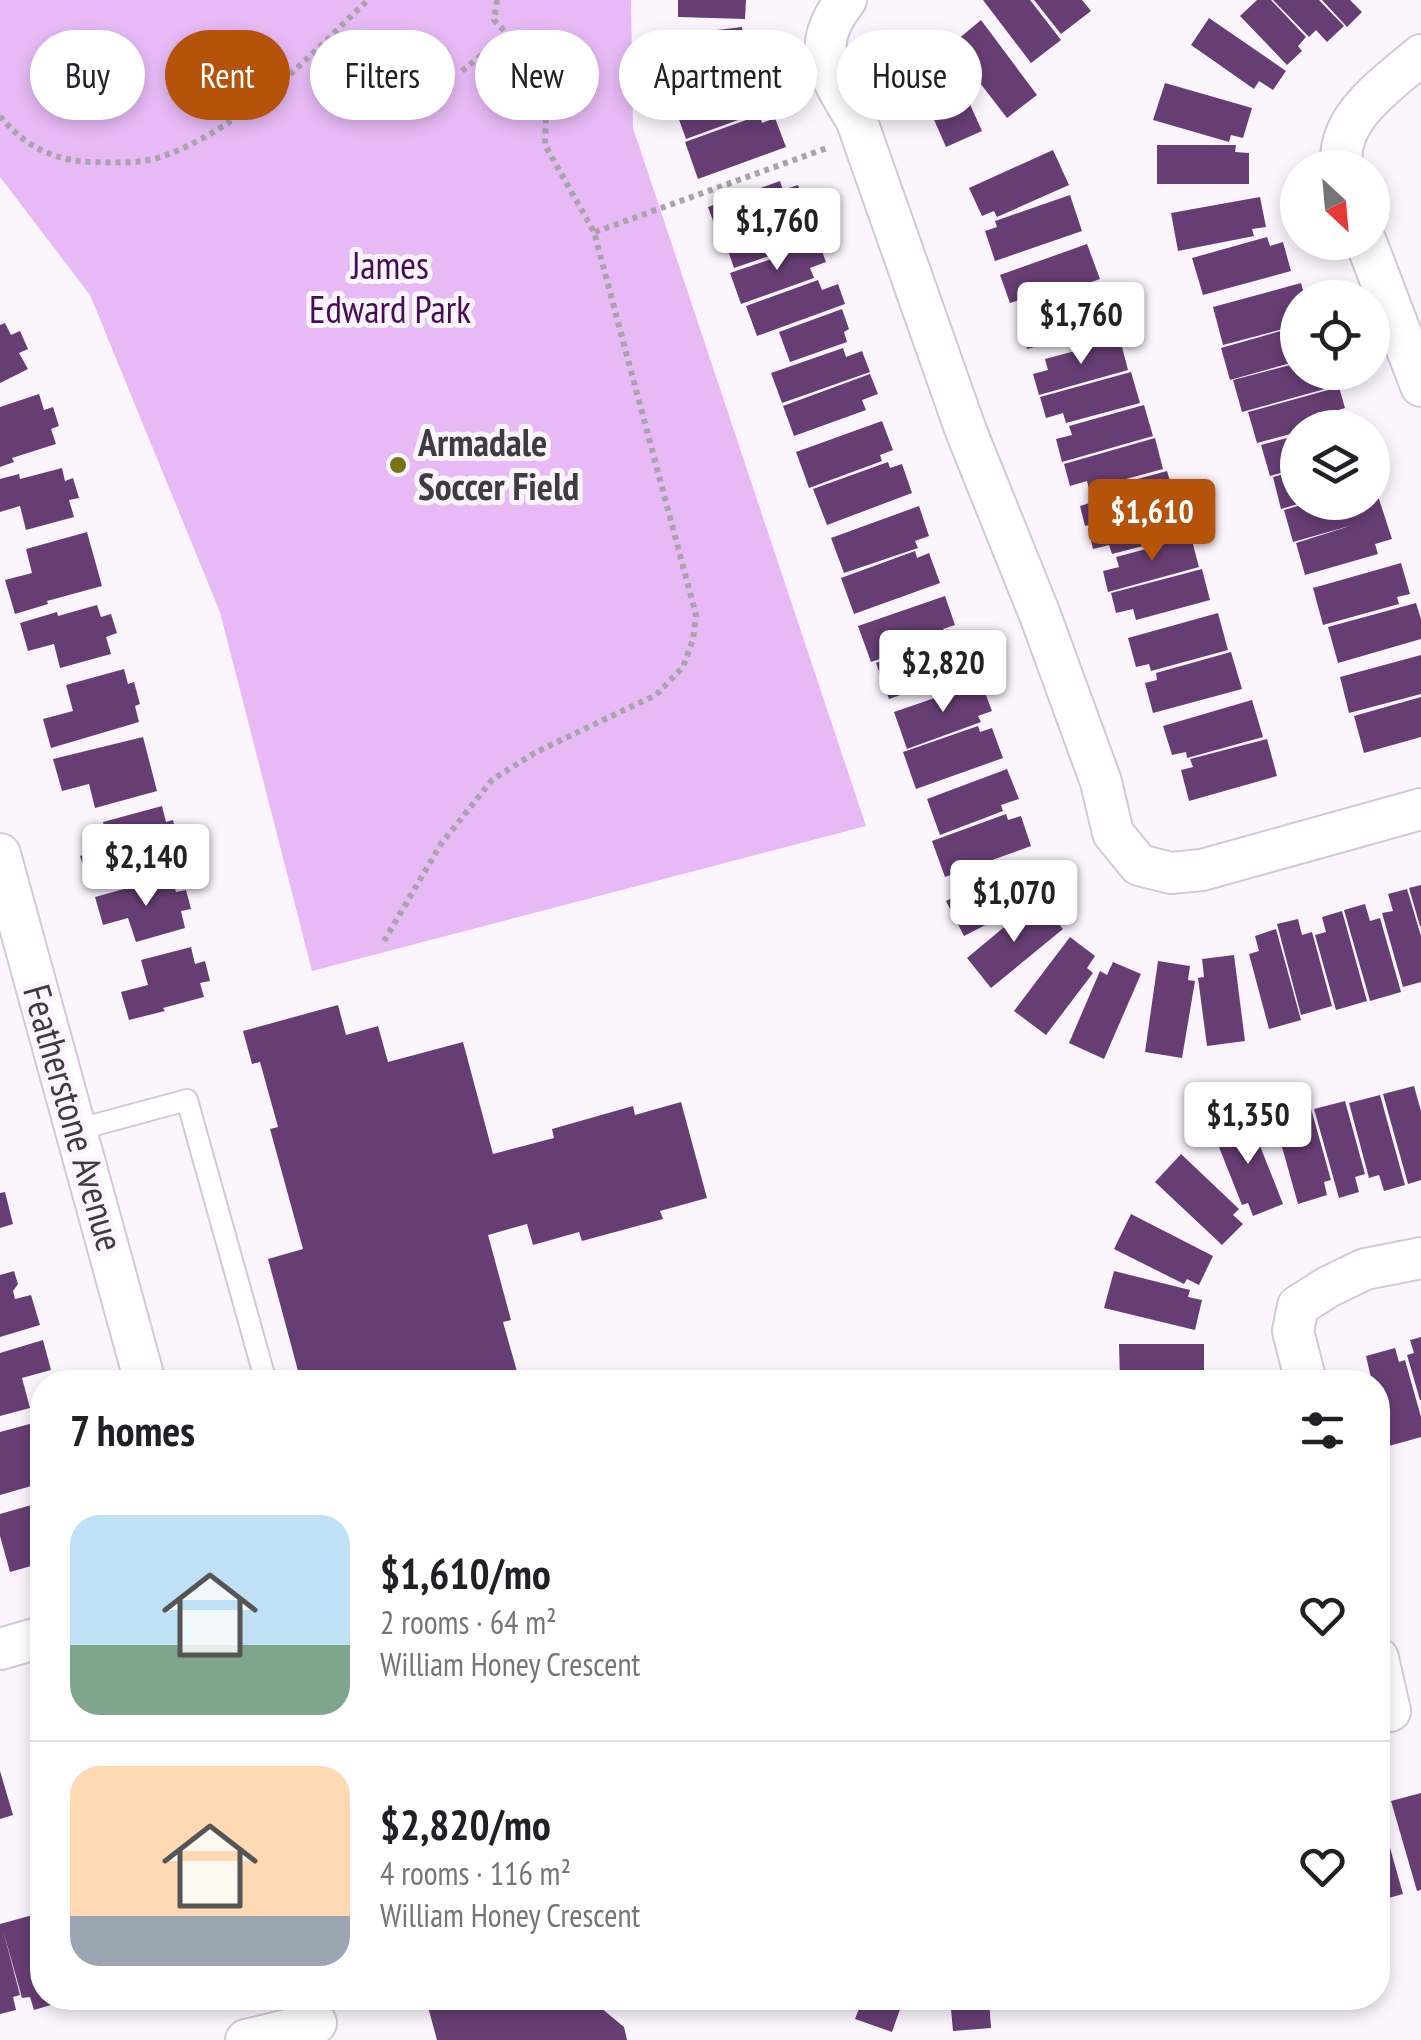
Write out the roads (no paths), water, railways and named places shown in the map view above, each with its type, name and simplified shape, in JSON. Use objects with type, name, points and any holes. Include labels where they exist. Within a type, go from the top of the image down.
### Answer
[{"type":"street","points":[[846,0],[832,18],[824,50],[834,84],[862,135],[966,431],[1088,745],[1113,833],[1139,866],[1170,873],[1202,870],[1421,808]]},
{"type":"street","points":[[1343,150],[1360,109],[1421,55]]},
{"type":"street","points":[[1373,260],[1421,386]]},
{"type":"street","name":"Featherstone Avenue","points":[[0,854],[142,1370]]},
{"type":"street","points":[[1303,1370],[1293,1331],[1298,1306],[1365,1270],[1421,1258]]},
{"type":"street","points":[[0,1648],[30,1640]]},
{"type":"street","points":[[246,2040],[315,2020]]},
{"type":"lane","points":[[76,1130],[187,1100],[263,1370]]},
{"type":"place","name":"Armadale Soccer Field","points":[[398,465]]},
{"type":"park label","name":"James Edward Park","points":[[390,288]]}]
